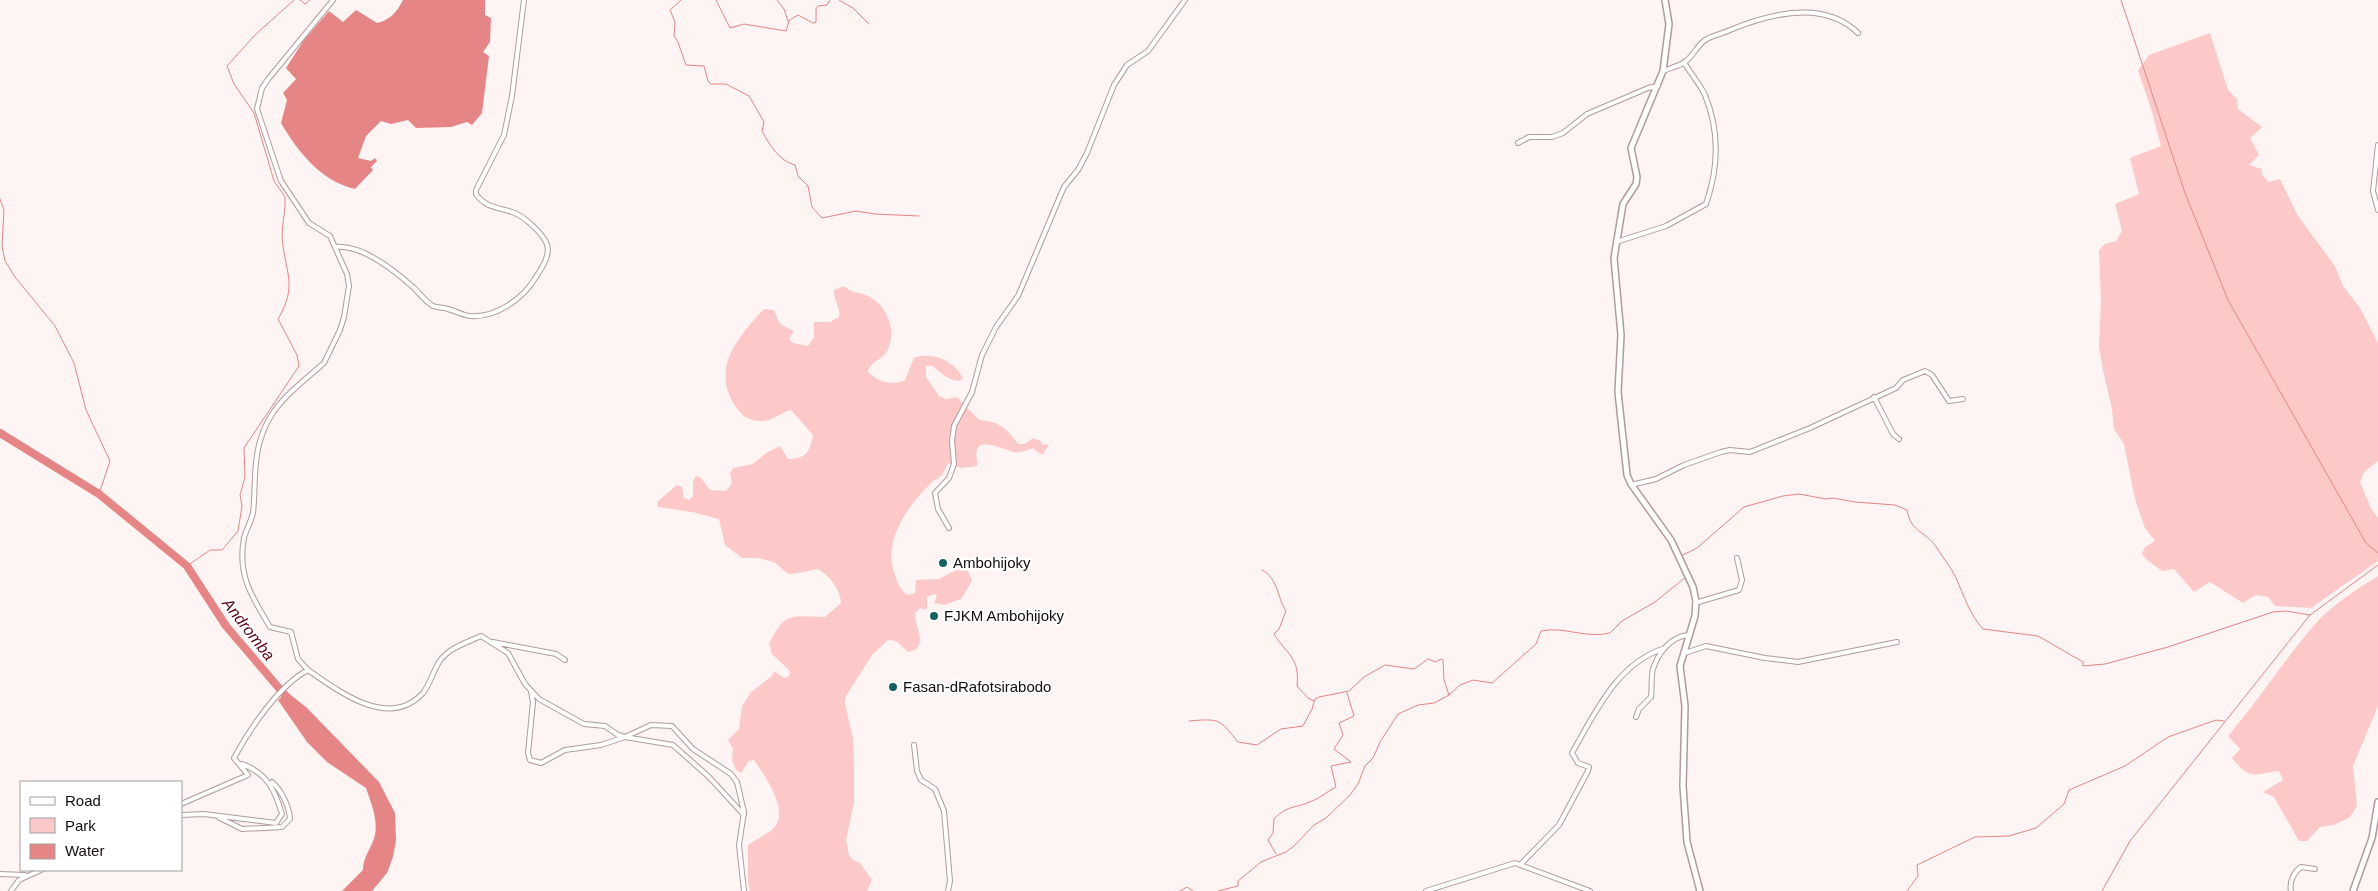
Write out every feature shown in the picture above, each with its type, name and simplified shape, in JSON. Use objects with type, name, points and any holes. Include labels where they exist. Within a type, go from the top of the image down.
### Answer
[{"type":"street","points":[[333,0],[262,88],[257,109],[281,181],[305,218],[330,236],[347,274],[349,286],[340,330],[324,362],[282,399],[267,425],[258,451],[252,514],[244,546],[243,575],[270,627],[291,632],[298,659],[308,670],[362,704],[387,710],[408,706],[424,692],[440,661],[450,650],[481,636],[508,653],[530,692],[533,702],[528,753],[530,760],[542,763],[565,750],[601,745],[651,725],[672,726],[693,749],[731,774],[741,792],[744,815],[739,845],[744,891]]},
{"type":"street","points":[[335,247],[353,248],[360,253],[369,255],[390,268],[432,305],[467,316],[477,316],[501,309],[518,298],[532,284],[543,266],[548,250],[545,240],[526,221],[512,212],[488,206],[476,194],[476,190],[504,135],[512,96],[524,0]]},
{"type":"street","points":[[949,528],[938,509],[935,493],[949,478],[954,464],[952,441],[954,426],[972,392],[982,355],[996,327],[1018,296],[1064,187],[1078,170],[1087,153],[1114,85],[1127,65],[1148,51],[1185,0]]},
{"type":"street","points":[[1665,0],[1669,24],[1663,71],[1632,148],[1637,177],[1636,184],[1623,204],[1616,242],[1615,279],[1621,335],[1618,392],[1627,474],[1631,485],[1671,540],[1693,587],[1696,603],[1685,653],[1680,666],[1685,706],[1684,798],[1688,853],[1700,891]]},
{"type":"street","points":[[1663,71],[1684,62],[1699,44],[1708,38],[1748,22],[1789,12],[1818,10],[1842,19],[1858,33]]},
{"type":"street","points":[[1616,242],[1632,239],[1666,226],[1706,204],[1718,149],[1716,136],[1704,93],[1684,62]]},
{"type":"street","points":[[1518,143],[1528,137],[1550,138],[1558,135],[1587,114],[1648,88],[1658,86]]},
{"type":"street","points":[[2378,144],[2373,191],[2378,210]]},
{"type":"street","points":[[1631,485],[1656,480],[1684,465],[1721,452],[1730,450],[1750,452],[1795,434],[1896,388],[1909,377],[1926,371],[1932,375],[1949,401],[1963,399]]},
{"type":"street","points":[[1874,397],[1893,434],[1899,439]]},
{"type":"street","points":[[1696,603],[1739,590],[1742,580],[1737,558]]},
{"type":"street","points":[[1520,864],[1559,825],[1588,771],[1589,767],[1578,763],[1572,755],[1604,699],[1619,678],[1655,651],[1664,648],[1678,638],[1689,635]]},
{"type":"street","points":[[491,642],[556,654],[565,660]]},
{"type":"street","points":[[1685,653],[1706,646],[1764,658],[1798,662],[1897,642]]},
{"type":"street","points":[[1636,717],[1639,709],[1651,697],[1654,678],[1652,670],[1664,648]]},
{"type":"street","points":[[182,804],[225,783],[248,775],[234,758],[240,747],[273,700],[300,674],[308,670]]},
{"type":"street","points":[[530,692],[539,700],[584,724],[605,726],[618,735],[625,737],[673,745],[709,777],[744,815]]},
{"type":"street","points":[[914,745],[917,771],[921,780],[935,789],[944,811],[950,881],[948,891]]},
{"type":"street","points":[[216,816],[242,829],[282,827],[290,819],[290,813],[275,785],[259,772],[238,763]]},
{"type":"street","points":[[182,815],[216,816],[276,824],[282,814],[277,796],[272,785],[259,772]]},
{"type":"street","points":[[2353,891],[2372,838],[2378,802]]},
{"type":"street","points":[[1426,891],[1461,882],[1506,865],[1520,864],[1590,891]]},
{"type":"street","points":[[2291,891],[2291,882],[2298,869],[2301,867],[2315,869]]},
{"type":"street","points":[[11,891],[19,880],[38,871]]},
{"type":"street","points":[[0,874],[27,875]]},
{"type":"green space","points":[[2210,33],[2228,90],[2237,99],[2238,109],[2262,127],[2250,138],[2259,155],[2249,165],[2262,169],[2261,173],[2268,182],[2280,179],[2298,216],[2335,266],[2343,286],[2360,308],[2378,343],[2378,461],[2364,472],[2360,482],[2371,508],[2378,518],[2378,561],[2311,608],[2275,606],[2268,597],[2256,595],[2243,603],[2210,582],[2194,592],[2174,569],[2162,571],[2147,560],[2142,554],[2145,547],[2155,541],[2145,528],[2135,499],[2124,444],[2114,429],[2112,409],[2103,370],[2099,347],[2101,302],[2099,250],[2105,244],[2116,241],[2122,231],[2115,204],[2139,194],[2130,158],[2161,146],[2138,70],[2149,55]]},
{"type":"green space","points":[[844,286],[850,291],[875,300],[885,312],[891,326],[891,342],[886,353],[872,365],[868,372],[881,381],[895,383],[905,380],[914,358],[928,356],[942,359],[955,367],[963,379],[951,379],[933,366],[926,366],[926,377],[939,396],[946,399],[957,397],[979,420],[1001,426],[1018,444],[1024,444],[1034,438],[1042,444],[1049,445],[1042,455],[1033,448],[1016,452],[983,445],[979,446],[977,450],[977,466],[961,468],[948,463],[941,476],[931,483],[914,502],[900,523],[895,535],[892,547],[894,572],[901,588],[908,595],[915,593],[916,580],[939,579],[956,570],[968,571],[972,581],[961,599],[944,605],[934,603],[937,596],[934,594],[927,597],[927,608],[925,610],[920,608],[915,613],[920,642],[915,650],[908,652],[896,641],[888,640],[872,655],[846,696],[845,703],[853,739],[854,803],[846,840],[849,855],[853,860],[860,863],[872,880],[867,891],[750,891],[748,883],[748,845],[774,828],[778,821],[779,812],[774,793],[754,760],[749,761],[741,773],[736,770],[732,760],[733,749],[728,740],[739,729],[742,706],[751,692],[772,676],[774,671],[784,678],[789,676],[790,671],[772,654],[769,644],[780,626],[790,618],[797,616],[825,617],[841,603],[839,593],[834,583],[818,569],[792,574],[787,573],[774,562],[758,558],[742,558],[725,545],[719,519],[692,512],[658,507],[657,502],[677,485],[682,487],[684,498],[689,500],[693,496],[693,481],[696,476],[701,478],[710,490],[726,491],[732,483],[730,473],[733,468],[753,464],[766,453],[780,446],[788,459],[799,458],[809,450],[813,435],[791,410],[769,420],[762,421],[748,419],[739,411],[728,390],[725,377],[727,365],[737,341],[764,309],[774,310],[780,324],[794,331],[789,339],[793,343],[808,346],[814,337],[814,322],[830,322],[839,317],[834,290]]},
{"type":"green space","points":[[2378,576],[2378,706],[2353,766],[2357,806],[2350,817],[2334,825],[2320,827],[2307,841],[2299,841],[2274,797],[2263,792],[2283,780],[2279,771],[2257,774],[2248,773],[2232,758],[2240,749],[2228,736],[2315,624],[2337,604]]},
{"type":"water","points":[[403,0],[485,0],[485,15],[491,18],[490,42],[483,52],[489,56],[482,113],[472,125],[467,122],[451,127],[416,128],[408,120],[391,124],[381,121],[366,136],[358,158],[371,161],[375,158],[377,161],[371,167],[373,170],[355,189],[331,179],[312,164],[303,155],[281,123],[287,100],[283,93],[296,79],[286,68],[304,40],[329,11],[343,22],[356,10],[377,23],[393,15]]},
{"type":"water","points":[[287,692],[307,708],[379,782],[395,813],[396,840],[393,857],[387,873],[372,891],[342,891],[363,870],[364,860],[375,835],[375,817],[366,788],[327,762],[307,742],[278,700]]},
{"type":"waterway","points":[[187,566],[210,550],[222,550],[238,531],[242,506],[240,495],[245,477],[244,448],[299,366],[297,355],[278,319],[288,296],[289,287],[282,236],[285,197],[274,181],[254,113],[234,84],[227,66],[256,34],[294,0]]},
{"type":"waterway","points":[[300,0],[305,4],[310,0]]},
{"type":"waterway","points":[[681,0],[670,10],[675,22],[674,36],[686,65],[704,66],[708,81],[711,84],[726,84],[749,96],[764,122],[762,131],[779,156],[795,165],[798,176],[808,186],[812,207],[822,218],[856,211],[919,216]]},
{"type":"waterway","points":[[716,0],[730,28],[744,24],[786,31],[789,21]]},
{"type":"waterway","points":[[777,0],[784,9],[788,21],[798,15],[813,23],[816,22],[816,9],[818,6],[827,5],[830,0]]},
{"type":"waterway","points":[[839,0],[853,8],[869,24]]},
{"type":"waterway","points":[[2121,0],[2185,193],[2228,300],[2366,543],[2378,553]]},
{"type":"waterway","points":[[0,199],[4,210],[2,246],[5,261],[15,277],[55,326],[74,363],[86,410],[110,461],[99,494]]},
{"type":"waterway","name":"Andromba","points":[[0,433],[99,494],[187,566],[226,626],[290,701]]},
{"type":"waterway","points":[[1681,556],[1697,548],[1744,507],[1783,496],[1799,494],[1826,499],[1833,498],[1855,502],[1895,505],[1907,510],[1915,528],[1933,542],[1949,566],[1978,624],[1983,629],[2038,636],[2083,662],[2083,666],[2105,664],[2168,647],[2273,612],[2286,611],[2310,615]]},
{"type":"waterway","points":[[2102,891],[2130,841],[2310,615],[2378,565]]},
{"type":"waterway","points":[[1262,570],[1267,573],[1274,583],[1286,611],[1279,629],[1274,634],[1292,657],[1296,669],[1297,686],[1308,698],[1314,701]]},
{"type":"waterway","points":[[1218,891],[1238,886],[1238,881],[1261,862],[1286,852],[1314,825],[1326,818],[1350,795],[1358,784],[1365,766],[1373,758],[1380,742],[1398,714],[1418,705],[1434,703],[1449,695],[1460,685],[1473,680],[1492,683],[1536,644],[1541,631],[1558,630],[1592,635],[1610,633],[1622,621],[1655,602],[1686,577]]},
{"type":"waterway","points":[[1189,721],[1208,720],[1219,722],[1238,742],[1257,745],[1281,729],[1303,726],[1315,699],[1349,691],[1364,677],[1385,665],[1414,669],[1428,659],[1436,662],[1441,659],[1443,660],[1444,680],[1449,695]]},
{"type":"waterway","points":[[1276,854],[1268,840],[1273,833],[1274,819],[1284,811],[1315,800],[1336,787],[1331,766],[1351,762],[1334,749],[1343,735],[1339,723],[1354,716],[1347,693]]},
{"type":"waterway","points":[[1907,891],[1918,876],[1917,865],[1975,837],[2009,836],[2036,828],[2064,804],[2069,790],[2125,766],[2168,737],[2216,720],[2224,721]]},
{"type":"waterway","points":[[1180,891],[1187,887],[1193,891]]},
{"type":"place","name":"Ambohijoky","points":[[943,563]]},
{"type":"place","name":"FJKM Ambohijoky","points":[[934,616]]},
{"type":"place","name":"Fasan-dRafotsirabodo","points":[[893,687]]}]
